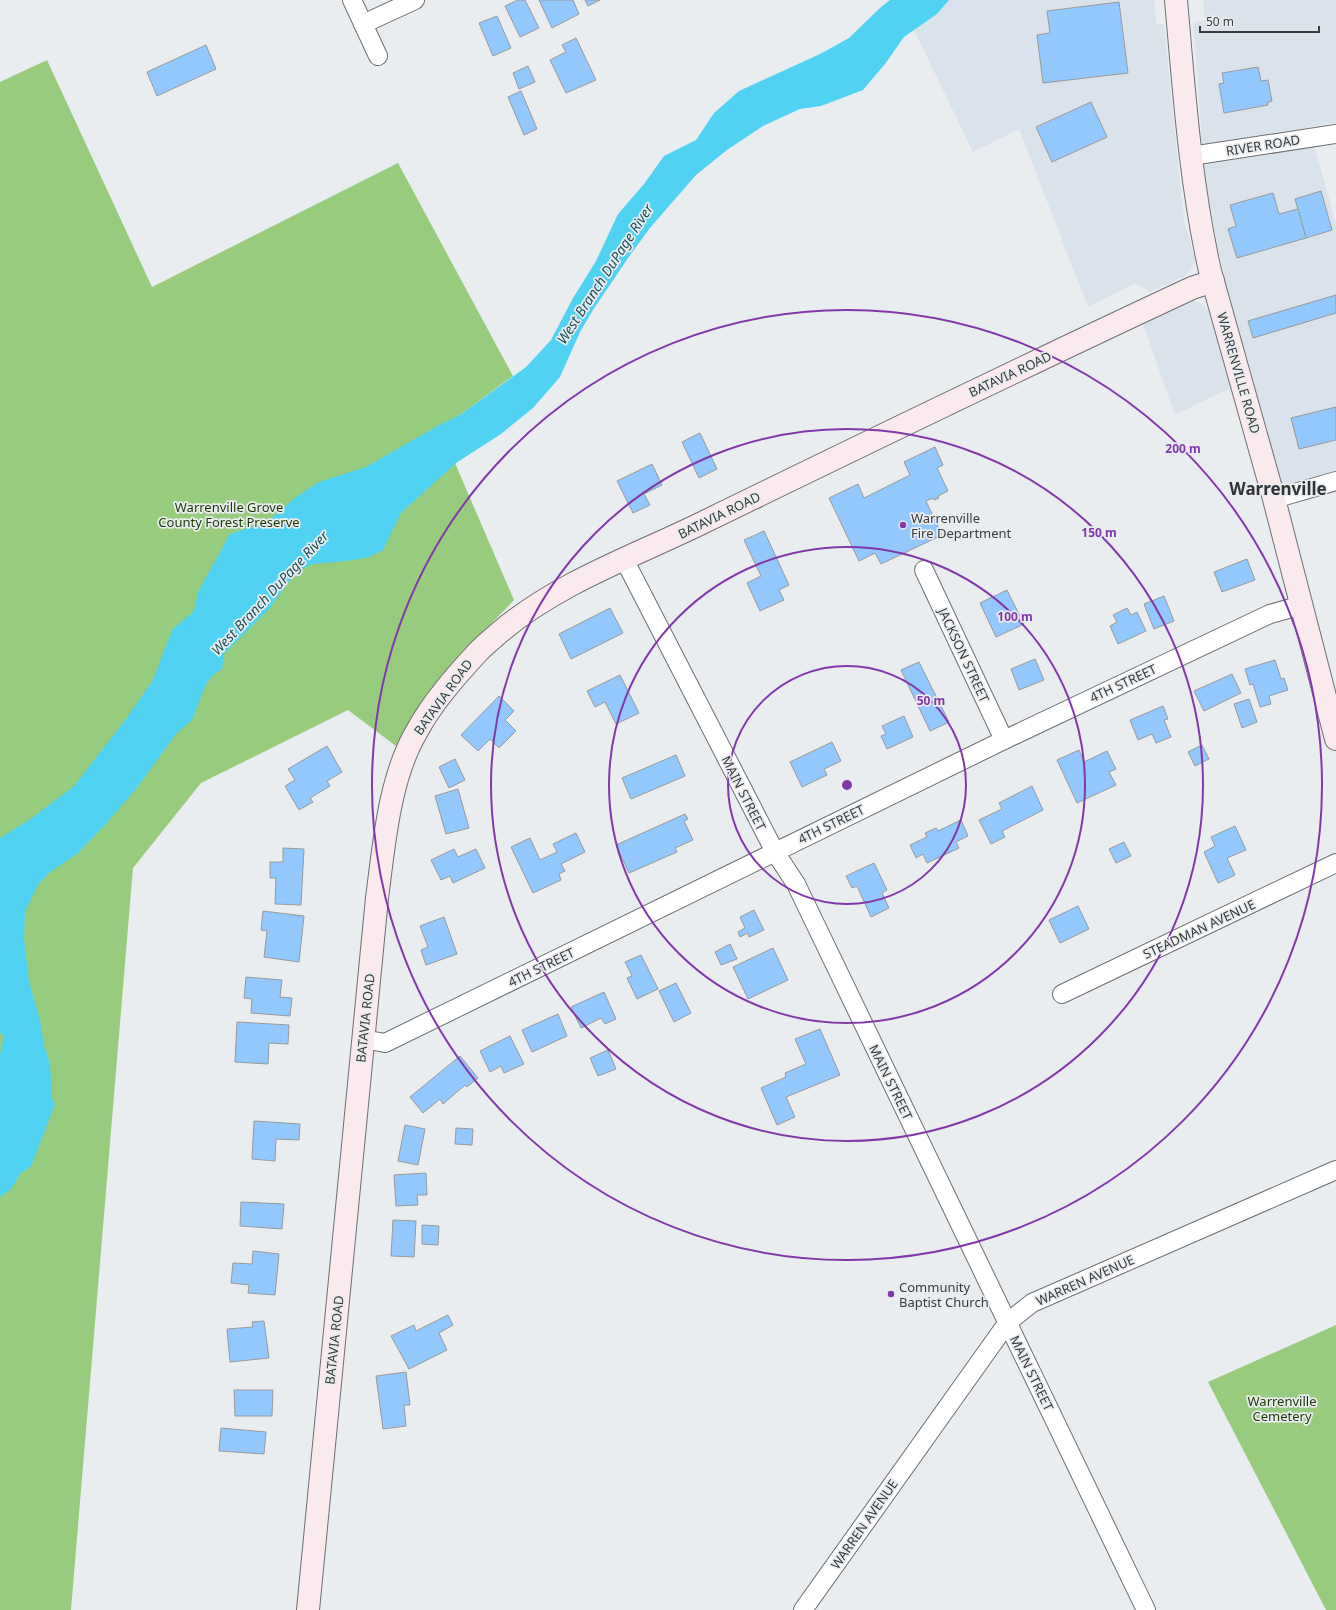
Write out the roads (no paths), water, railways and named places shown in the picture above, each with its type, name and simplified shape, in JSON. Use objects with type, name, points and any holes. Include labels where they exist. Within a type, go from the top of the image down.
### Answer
[{"type":"main road","name":"WARRENVILLE ROAD","points":[[1177,8],[1196,201],[1203,238],[1213,281],[1274,499],[1336,739]]},
{"type":"main road","name":"BATAVIA ROAD","points":[[308,1610],[376,898],[393,795],[405,757],[416,731],[478,651],[515,619],[547,598],[594,573],[665,542],[927,413],[1192,288],[1213,281]]},
{"type":"street","points":[[352,0],[378,56]]},
{"type":"street","points":[[363,24],[415,0]]},
{"type":"street","name":"RIVER ROAD","points":[[1191,156],[1336,134]]},
{"type":"street","points":[[1274,499],[1336,481]]},
{"type":"street","name":"MAIN STREET","points":[[624,560],[775,852],[796,884],[1146,1610]]},
{"type":"street","name":"JACKSON STREET","points":[[924,570],[1004,740]]},
{"type":"street","name":"4TH STREET","points":[[363,1039],[385,1043],[1004,740],[1270,614],[1302,605]]},
{"type":"street","name":"STEADMAN AVENUE","points":[[1062,994],[1336,863]]},
{"type":"street","name":"WARREN AVENUE","points":[[803,1610],[1008,1322],[1032,1303],[1336,1170]]},
{"type":"water","name":"West Branch DuPage River","points":[[890,0],[949,0],[937,14],[904,37],[885,64],[863,90],[821,106],[800,109],[763,126],[727,150],[696,175],[650,228],[628,258],[580,332],[560,377],[533,408],[501,434],[456,463],[401,513],[383,550],[369,557],[347,561],[312,564],[296,572],[269,609],[224,654],[222,669],[214,674],[206,684],[192,720],[176,734],[136,789],[78,853],[49,873],[37,886],[25,912],[24,939],[29,982],[40,1020],[44,1046],[50,1063],[52,1099],[55,1104],[32,1164],[28,1169],[21,1173],[11,1189],[0,1197],[0,1055],[4,1036],[0,1033],[0,838],[32,818],[74,786],[126,719],[153,680],[172,630],[194,611],[198,592],[230,534],[267,522],[296,497],[319,482],[366,467],[439,425],[460,415],[526,367],[551,340],[573,298],[596,261],[618,214],[644,184],[664,156],[696,140],[714,113],[739,91],[820,54],[849,38]]},
{"type":"place","name":"Warrenville Fire Department","points":[[903,525]]},
{"type":"place","name":"Community Baptist Church","points":[[891,1294]]},
{"type":"district","name":"Warrenville","points":[[1278,489]]},
{"type":"park label","name":"Warrenville Grove County Forest Preserve","points":[[229,514]]},
{"type":"park label","name":"Warrenville Cemetery","points":[[1282,1408]]}]
